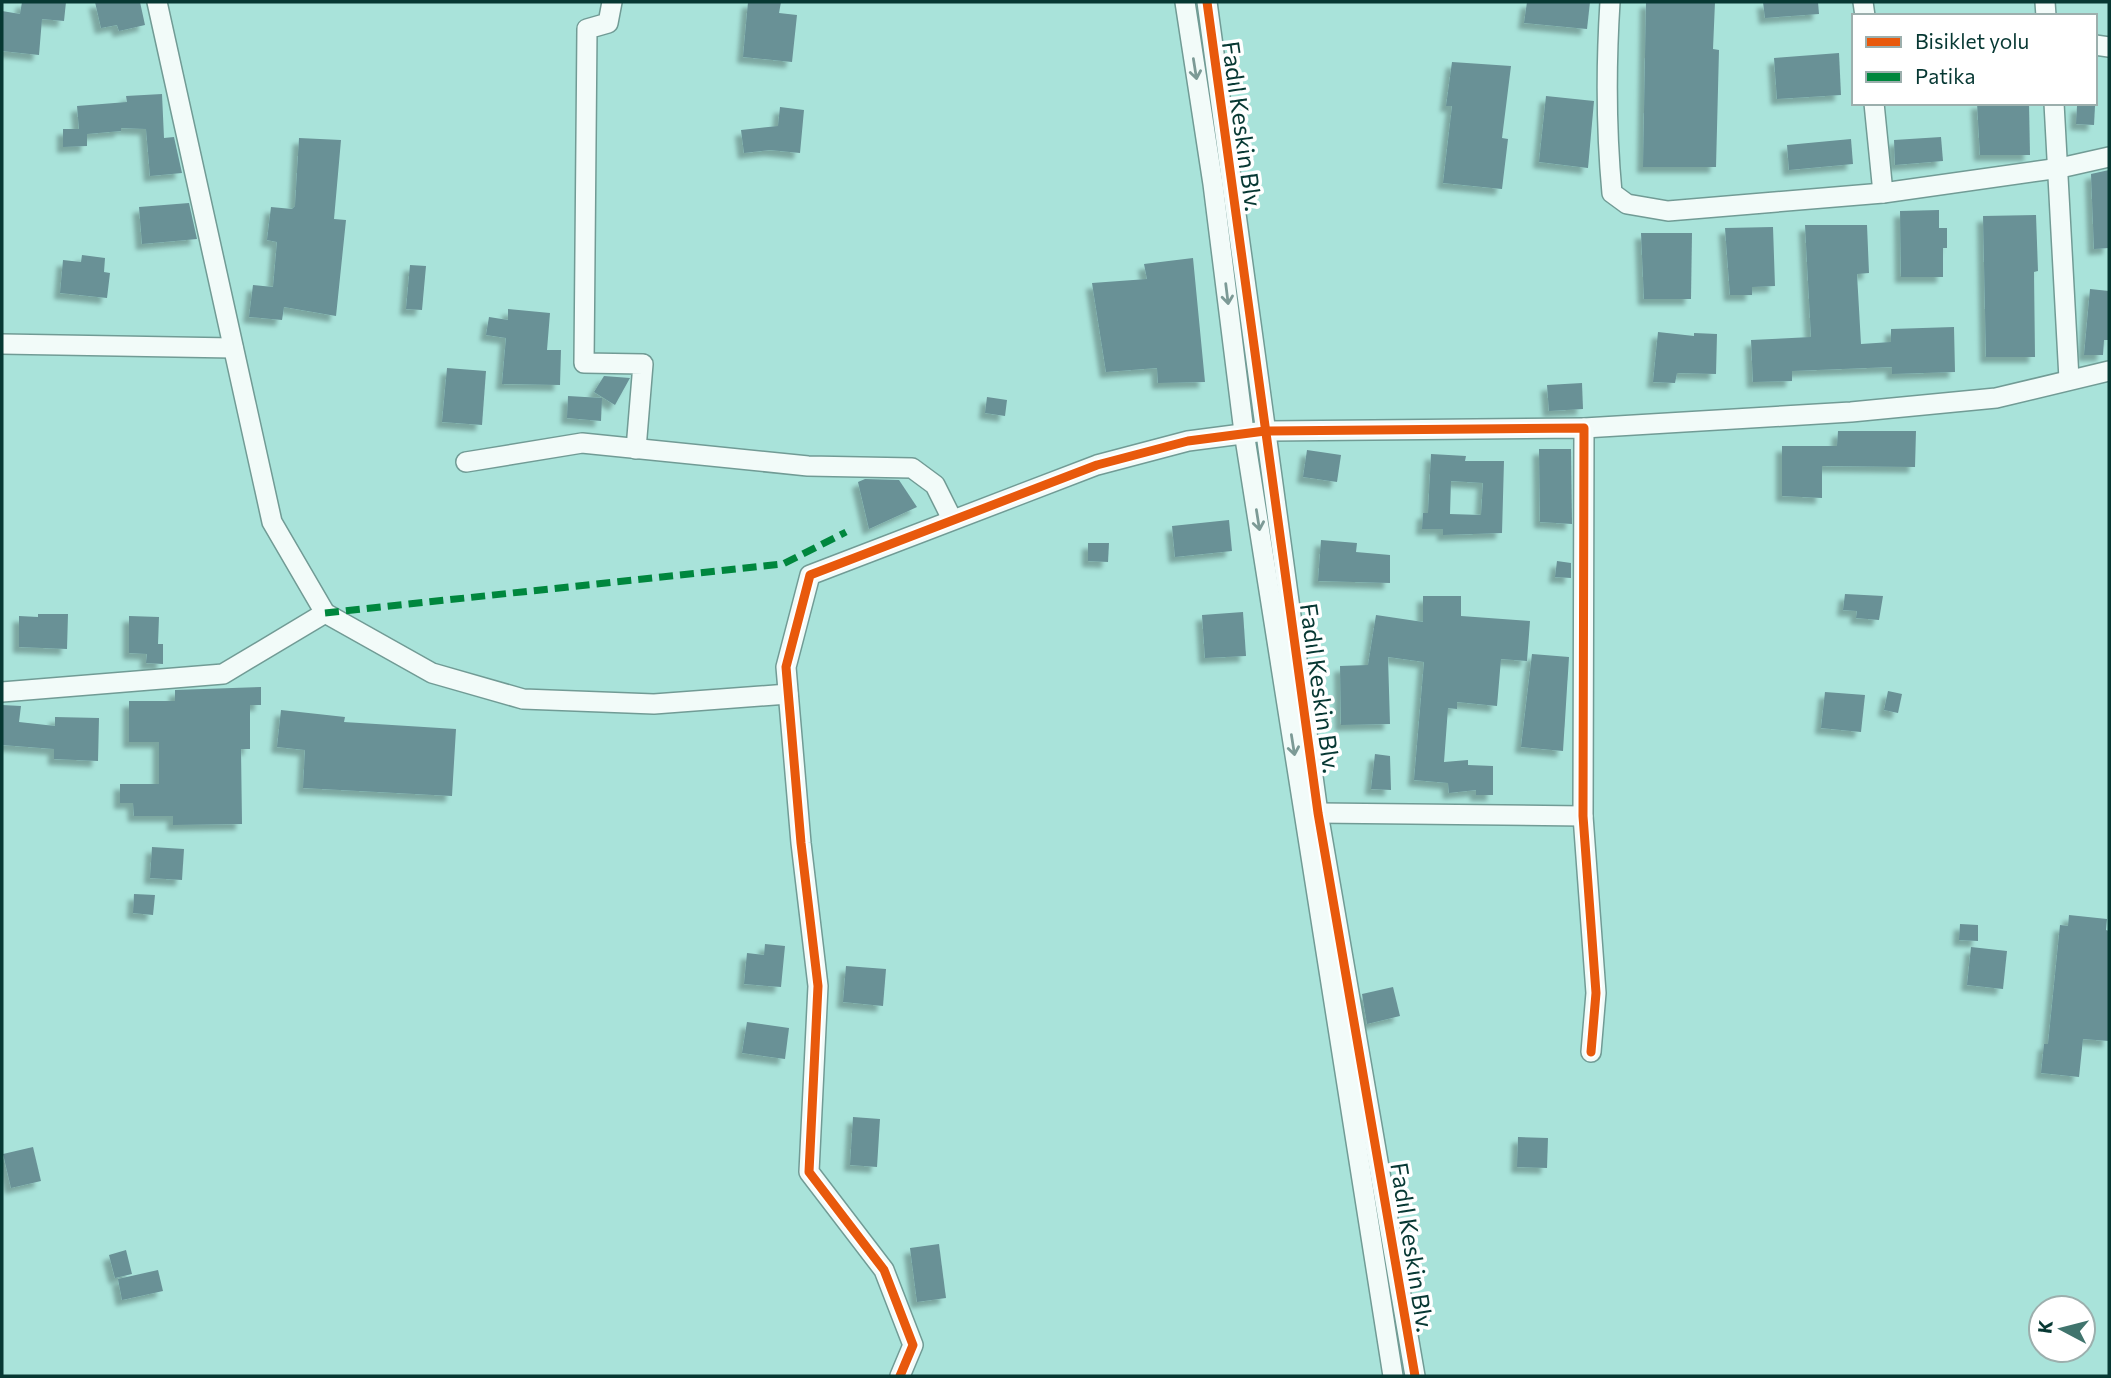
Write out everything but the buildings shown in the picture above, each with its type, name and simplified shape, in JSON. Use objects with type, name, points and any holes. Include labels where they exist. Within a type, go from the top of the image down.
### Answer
[{"type":"street","points":[[157,2],[272,522],[325,613],[432,673],[523,699],[654,704],[788,694]]},
{"type":"street","points":[[612,2],[608,23],[587,29],[584,363],[643,365],[636,449]]},
{"type":"street","name":"Fadıl Keskin Blv.","points":[[1185,2],[1213,184],[1244,432],[1368,1233],[1393,1376]]},
{"type":"street","name":"Fadıl Keskin Blv.","points":[[1207,2],[1318,813],[1415,1376]]},
{"type":"street","points":[[1611,2],[1607,54],[1609,156],[1612,192],[1627,204],[1668,211],[1883,193],[2060,168],[2109,157]]},
{"type":"street","points":[[1874,105],[1883,193]]},
{"type":"street","points":[[2054,105],[2060,168],[2069,379]]},
{"type":"street","points":[[2,344],[233,348]]},
{"type":"street","points":[[900,1376],[913,1345],[884,1270],[809,1172],[818,986],[786,667],[810,575],[1097,465],[1188,441],[1244,432],[1584,428],[1852,412],[1996,398],[2109,371]]},
{"type":"street","points":[[1584,428],[1584,817],[1595,993],[1591,1052]]},
{"type":"street","points":[[466,462],[582,443],[808,466],[912,468],[935,485],[952,519]]},
{"type":"street","points":[[2,692],[223,674],[325,613]]},
{"type":"street","points":[[1318,813],[1584,817]]},
{"type":"marked path","points":[[325,613],[783,564],[846,532]]},
{"type":"cycle path","points":[[1207,2],[1318,813],[1415,1376]]},
{"type":"cycle path","points":[[900,1376],[913,1345],[884,1270],[809,1172],[818,986],[801,843],[786,667],[810,575],[1097,465],[1188,441],[1265,431],[1584,428],[1583,816],[1596,993],[1591,1052]]}]
